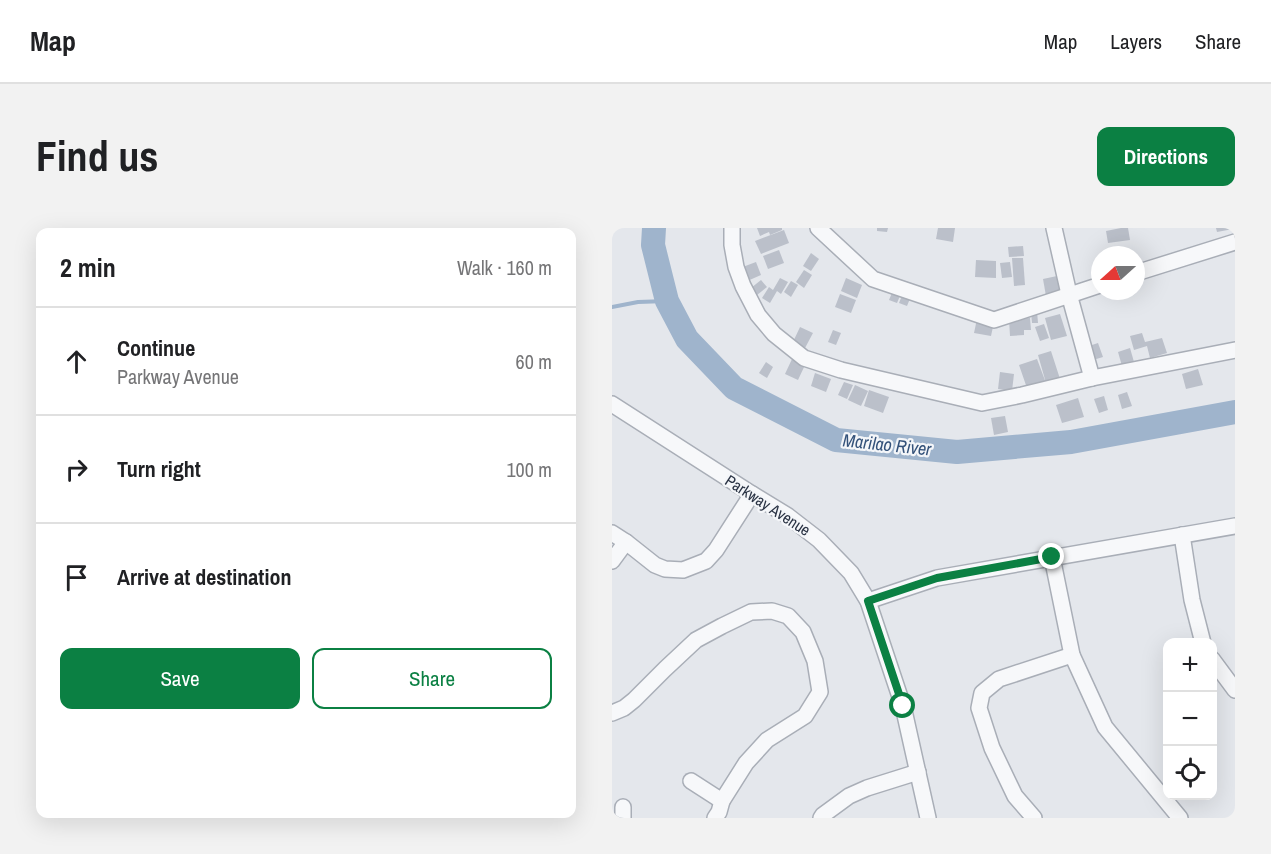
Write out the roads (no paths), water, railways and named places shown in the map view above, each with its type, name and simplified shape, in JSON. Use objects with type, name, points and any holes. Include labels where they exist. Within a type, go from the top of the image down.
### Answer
[{"type":"street","points":[[732,228],[736,267],[758,315],[774,334],[804,358],[841,370],[982,403],[1092,378],[1235,350]]},
{"type":"street","points":[[818,228],[873,279],[994,320],[1091,288]]},
{"type":"street","points":[[1054,228],[1092,378]]},
{"type":"street","points":[[1145,270],[1235,242]]},
{"type":"street","name":"Parkway Avenue","points":[[612,404],[789,516],[819,540],[852,573],[868,601],[903,706],[928,818]]},
{"type":"street","points":[[612,532],[655,565],[665,569],[683,570],[706,561],[716,550],[752,494]]},
{"type":"street","points":[[868,601],[937,578],[1235,526]]},
{"type":"street","points":[[1182,535],[1192,600],[1202,638]]},
{"type":"street","points":[[612,561],[626,542]]},
{"type":"street","points":[[1052,557],[1072,655],[1105,727],[1180,818]]},
{"type":"street","points":[[612,713],[624,708],[634,700],[696,640],[751,612],[772,611],[788,616],[803,632],[815,661],[820,692],[805,716],[767,740],[751,758],[722,801],[715,818]]},
{"type":"street","points":[[1034,818],[1016,796],[992,748],[979,708],[982,693],[999,679],[1072,655]]},
{"type":"street","points":[[1217,666],[1235,690]]},
{"type":"street","points":[[821,818],[849,796],[918,772]]},
{"type":"street","points":[[691,781],[722,801]]},
{"type":"waterway","name":"Marilao River","points":[[654,228],[653,245],[667,301],[687,339],[734,388],[836,440],[957,452],[1071,442],[1235,412]]},
{"type":"waterway","points":[[612,307],[638,302],[667,301]]}]
